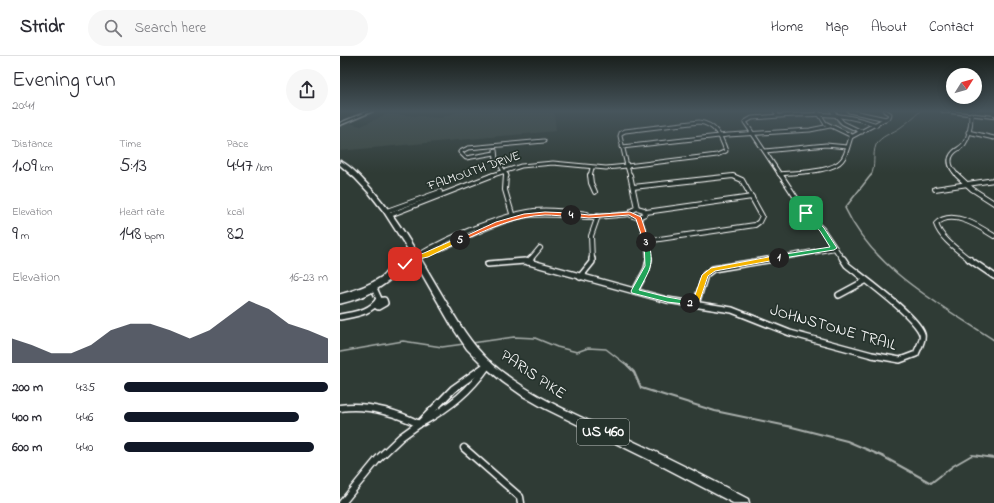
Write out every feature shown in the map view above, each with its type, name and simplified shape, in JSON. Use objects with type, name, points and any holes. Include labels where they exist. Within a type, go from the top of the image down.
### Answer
[{"type":"main road","name":"PARIS PIKE","points":[[340,162],[372,191],[416,257],[468,343],[489,364],[516,386],[570,417],[690,474],[744,503]]},
{"type":"street","points":[[623,132],[620,136],[637,208]]},
{"type":"street","points":[[717,132],[719,136]]},
{"type":"street","points":[[622,147],[719,136],[783,132]]},
{"type":"street","points":[[843,132],[852,136]]},
{"type":"street","points":[[779,174],[824,169],[838,165],[843,159],[852,136],[862,132]]},
{"type":"street","points":[[994,138],[968,132],[962,147],[952,153],[950,157],[953,171],[966,184],[994,203]]},
{"type":"street","name":"JOHNSTONE TRAIL","points":[[488,264],[502,262],[528,262],[667,300],[732,310],[790,333],[886,359],[900,360],[916,354],[922,340],[922,334],[917,326],[905,312],[864,281],[847,265],[818,226],[808,216],[753,134]]},
{"type":"street","name":"FALMOUTH DRIVE","points":[[388,213],[503,170],[521,166],[544,163],[592,168],[627,166],[723,154],[726,151],[719,136]]},
{"type":"street","points":[[494,153],[466,158],[460,152],[465,149],[544,141]]},
{"type":"street","points":[[496,145],[494,153],[496,159],[507,176],[505,190],[513,217]]},
{"type":"street","points":[[765,152],[826,145],[847,147]]},
{"type":"street","points":[[592,168],[590,185],[595,192]]},
{"type":"street","points":[[633,187],[729,175],[742,180],[762,216],[759,222],[755,225],[646,241]]},
{"type":"street","points":[[935,189],[994,180]]},
{"type":"street","points":[[630,214],[632,209],[637,208],[646,212],[752,197]]},
{"type":"street","points":[[340,301],[358,296],[390,278],[400,267],[416,257],[426,255],[513,217],[555,212],[598,216],[630,214],[635,217],[639,217],[644,216],[646,212]]},
{"type":"street","points":[[580,277],[592,262],[591,236],[598,216]]},
{"type":"street","points":[[635,291],[648,266],[649,256],[639,217]]},
{"type":"street","points":[[994,236],[974,222],[961,218],[942,220],[936,224],[939,232],[955,247],[994,276]]},
{"type":"street","points":[[528,262],[540,248]]},
{"type":"street","points":[[696,304],[705,275],[713,269],[834,248]]},
{"type":"street","points":[[839,295],[864,281]]},
{"type":"street","points":[[340,297],[373,287]]},
{"type":"street","points":[[340,317],[364,311],[376,303],[378,295],[373,287]]},
{"type":"street","points":[[419,424],[453,389],[489,364]]},
{"type":"street","points":[[342,503],[378,460],[401,437],[419,424],[458,401],[476,383],[489,364]]},
{"type":"street","points":[[340,408],[359,406],[371,408],[405,417],[419,424]]},
{"type":"street","points":[[464,448],[520,497],[521,503]]},
{"type":"shaded area","points":[[340,132],[547,132],[340,151]]},
{"type":"shaded area","points":[[847,132],[859,132],[852,134]]},
{"type":"waterway","points":[[871,176],[876,145],[880,139],[893,132]]},
{"type":"waterway","points":[[871,175],[845,208],[857,230],[890,268],[930,299],[994,340]]},
{"type":"waterway","points":[[472,343],[514,337],[535,338],[557,347],[577,352],[588,348],[606,349],[628,366]]},
{"type":"waterway","points":[[340,352],[403,341],[442,347],[464,344]]},
{"type":"waterway","points":[[628,366],[634,372],[641,388],[715,411],[792,427],[847,441],[882,456],[931,483],[953,466],[972,455],[994,458]]},
{"type":"route","points":[[405,264],[416,257],[426,255],[498,223],[524,216],[564,214],[589,217],[630,214],[635,217],[639,217],[649,256],[648,266],[635,291],[667,300],[696,304],[705,275],[713,269],[834,248],[822,229],[806,213]]}]
